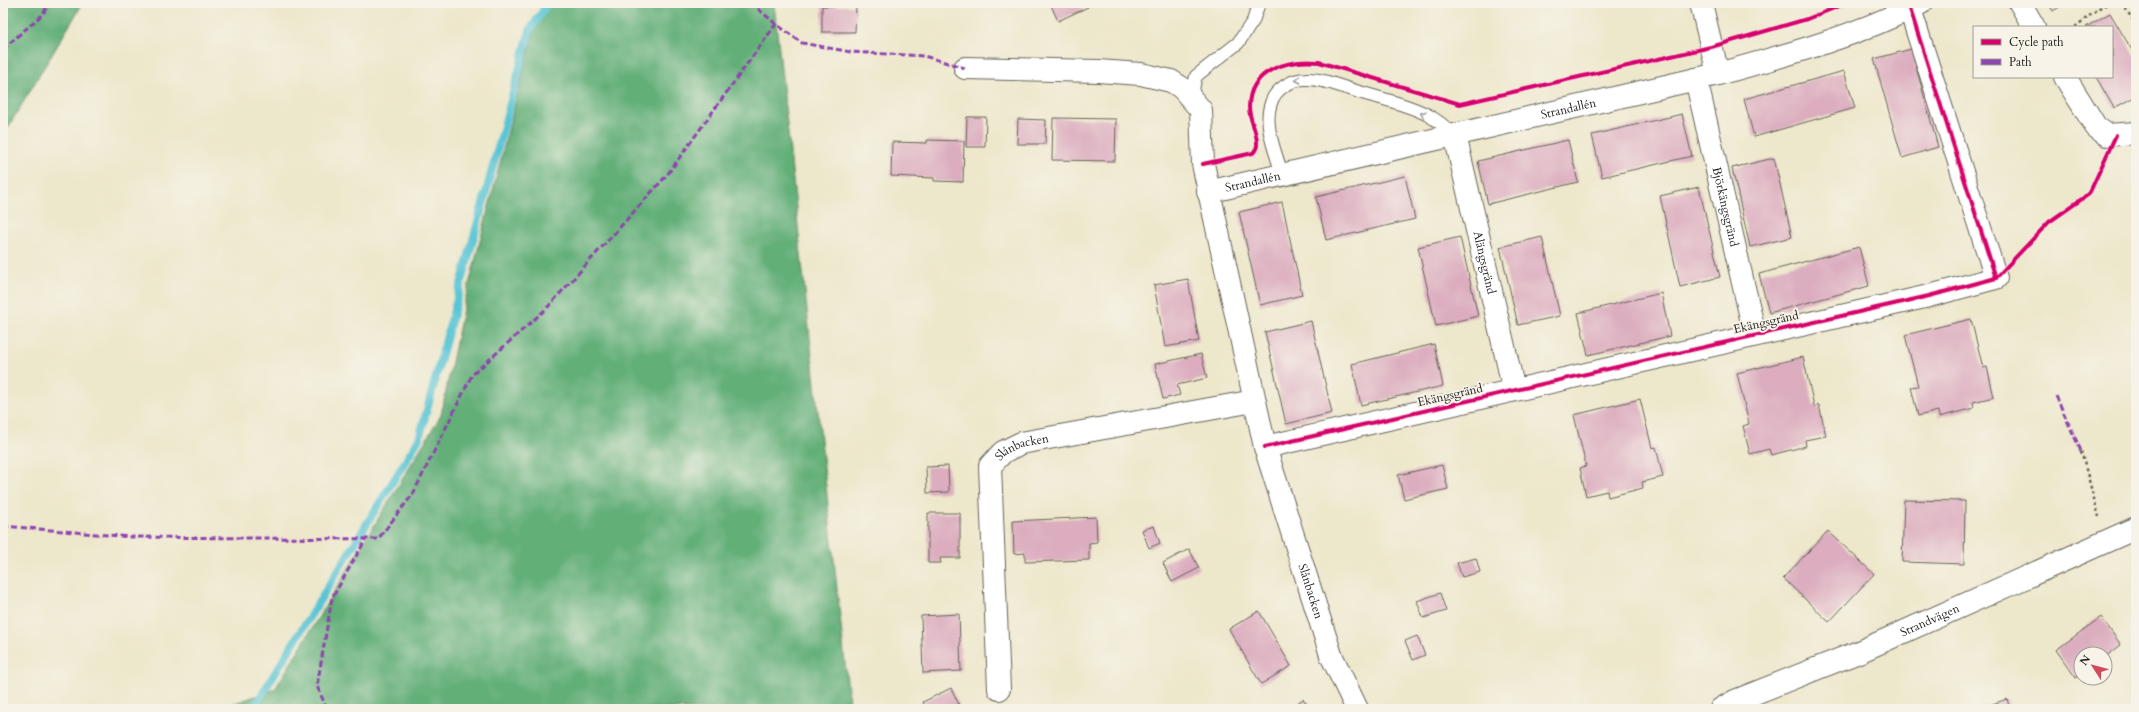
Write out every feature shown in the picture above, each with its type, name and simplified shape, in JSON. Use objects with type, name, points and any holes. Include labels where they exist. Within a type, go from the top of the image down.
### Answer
[{"type":"street","points":[[1701,3],[1718,74]]},
{"type":"street","points":[[2020,3],[2033,26]]},
{"type":"street","name":"Strandallén","points":[[1208,192],[1718,74],[1798,52],[1848,34],[1916,6]]},
{"type":"street","name":"Ekängsgränd","points":[[1265,448],[1755,334],[1929,296],[1996,278],[1916,6]]},
{"type":"street","points":[[965,68],[1098,70],[1141,74],[1171,81],[1182,88],[1191,98]]},
{"type":"street","points":[[2066,78],[2096,127],[2107,135],[2136,133]]},
{"type":"street","name":"Björkängsgränd","points":[[1696,79],[1755,334]]},
{"type":"street","name":"Slånbacken","points":[[1191,98],[1201,110],[1203,164],[1208,192],[1265,448],[1331,655],[1357,709]]},
{"type":"street","name":"Alängsgränd","points":[[1455,135],[1514,390]]},
{"type":"street","name":"Slånbacken","points":[[999,689],[990,466],[1003,452],[1021,443],[1254,401]]},
{"type":"street","name":"Strandvägen","points":[[1722,709],[1735,701],[1861,651],[2136,528]]},
{"type":"lane","points":[[1191,98],[1196,76],[1202,70],[1226,54],[1238,43],[1253,21],[1259,3]]},
{"type":"lane","points":[[1282,174],[1270,129],[1268,115],[1271,102],[1279,90],[1291,82],[1306,78],[1322,81],[1389,101],[1427,115],[1455,135]]},
{"type":"path","points":[[2076,26],[2102,6],[2114,3]]},
{"type":"path","points":[[2122,3],[2136,25]]},
{"type":"path","points":[[2081,451],[2089,474],[2095,506],[2108,540]]},
{"type":"green space","points":[[3,3],[83,3],[7,129],[3,142]]},
{"type":"green space","points":[[549,3],[774,3],[850,709],[218,709],[275,689],[441,415],[464,304],[534,29]]},
{"type":"building","points":[[1050,3],[1086,3],[1088,7],[1058,21]]},
{"type":"building","points":[[2048,3],[2066,3],[2053,11]]},
{"type":"building","points":[[822,6],[856,6],[855,32],[822,32]]},
{"type":"building","points":[[2110,13],[2136,57],[2136,96],[2114,108],[2097,78],[2113,78],[2113,26],[2088,26]]},
{"type":"building","points":[[1911,49],[1938,147],[1902,158],[1874,59]]},
{"type":"building","points":[[1844,71],[1855,108],[1754,137],[1744,99]]},
{"type":"building","points":[[1682,114],[1692,156],[1602,177],[1592,135]]},
{"type":"building","points":[[967,117],[986,117],[985,147],[966,147]]},
{"type":"building","points":[[1053,118],[1116,119],[1115,161],[1052,160]]},
{"type":"building","points":[[1018,119],[1046,120],[1045,144],[1017,144]]},
{"type":"building","points":[[927,140],[964,141],[963,182],[934,181],[934,178],[891,176],[892,142],[927,143]]},
{"type":"building","points":[[1568,140],[1578,182],[1488,204],[1478,161]]},
{"type":"building","points":[[1774,158],[1792,237],[1750,247],[1732,168]]},
{"type":"building","points":[[1405,176],[1415,219],[1326,240],[1316,197]]},
{"type":"building","points":[[1699,187],[1720,277],[1680,287],[1660,196]]},
{"type":"building","points":[[1282,202],[1302,295],[1260,305],[1239,212]]},
{"type":"building","points":[[1460,237],[1478,316],[1436,326],[1418,247]]},
{"type":"building","points":[[1542,237],[1560,316],[1518,325],[1500,247]]},
{"type":"building","points":[[1859,247],[1869,286],[1769,313],[1759,274]]},
{"type":"building","points":[[1188,279],[1199,341],[1165,347],[1154,285]]},
{"type":"building","points":[[1661,293],[1670,336],[1588,355],[1578,313]]},
{"type":"building","points":[[1971,319],[1983,368],[1987,367],[1994,397],[1973,402],[1974,408],[1939,417],[1938,411],[1918,416],[1911,387],[1918,386],[1905,335]]},
{"type":"building","points":[[1311,321],[1332,413],[1286,424],[1265,332]]},
{"type":"building","points":[[1434,344],[1443,386],[1361,405],[1352,364]]},
{"type":"building","points":[[1201,354],[1207,378],[1177,385],[1180,395],[1163,399],[1155,364]]},
{"type":"building","points":[[1803,357],[1814,406],[1819,405],[1826,436],[1805,440],[1806,446],[1771,455],[1769,449],[1750,454],[1743,426],[1749,424],[1737,373]]},
{"type":"building","points":[[1640,399],[1652,448],[1656,447],[1663,477],[1642,482],[1643,488],[1608,497],[1607,491],[1586,496],[1580,468],[1586,466],[1574,415]]},
{"type":"building","points":[[1442,465],[1448,489],[1404,499],[1398,475]]},
{"type":"building","points":[[948,466],[949,492],[927,493],[926,467]]},
{"type":"building","points":[[1904,500],[1965,501],[1964,564],[1902,562]]},
{"type":"building","points":[[928,513],[960,513],[960,558],[940,558],[941,563],[928,563]]},
{"type":"building","points":[[1096,517],[1097,542],[1089,543],[1089,560],[1025,562],[1025,553],[1014,554],[1013,521]]},
{"type":"building","points":[[1154,526],[1160,543],[1149,548],[1142,530]]},
{"type":"building","points":[[1828,531],[1874,574],[1829,622],[1783,578]]},
{"type":"building","points":[[1189,549],[1199,568],[1172,582],[1163,563]]},
{"type":"building","points":[[1476,558],[1480,572],[1462,577],[1457,563]]},
{"type":"building","points":[[1440,593],[1446,611],[1423,618],[1417,601]]},
{"type":"building","points":[[1259,611],[1291,666],[1261,684],[1229,629]]},
{"type":"building","points":[[959,614],[961,671],[923,673],[921,616]]},
{"type":"building","points":[[2101,617],[2121,645],[2113,651],[2113,646],[2073,646],[2073,674],[2056,650]]},
{"type":"building","points":[[1417,636],[1425,655],[1413,660],[1405,641]]},
{"type":"building","points":[[951,688],[961,709],[926,709],[923,702]]},
{"type":"building","points":[[1303,699],[1311,709],[1290,709]]},
{"type":"building","points":[[2007,699],[2010,709],[1978,709]]},
{"type":"waterway","points":[[253,709],[419,439],[530,30],[548,3]]},
{"type":"marked path","points":[[3,49],[43,14],[49,3]]},
{"type":"marked path","points":[[751,3],[776,24]]},
{"type":"marked path","points":[[3,526],[132,537],[378,539],[413,494],[472,375],[546,309],[667,175],[776,24],[802,43],[851,52],[924,56],[965,68]]},
{"type":"marked path","points":[[2056,396],[2081,451]]},
{"type":"marked path","points":[[327,709],[317,686],[332,598],[366,539]]},
{"type":"cycle path","points":[[1203,164],[1253,153],[1255,151],[1257,140],[1249,112],[1251,94],[1263,75],[1273,69],[1295,62],[1319,62],[1460,104],[1711,47],[1807,19],[1847,3]]},
{"type":"cycle path","points":[[1265,447],[1929,296],[1996,278],[1910,9]]},
{"type":"cycle path","points":[[1996,278],[2049,222],[2089,194],[2116,135]]}]
